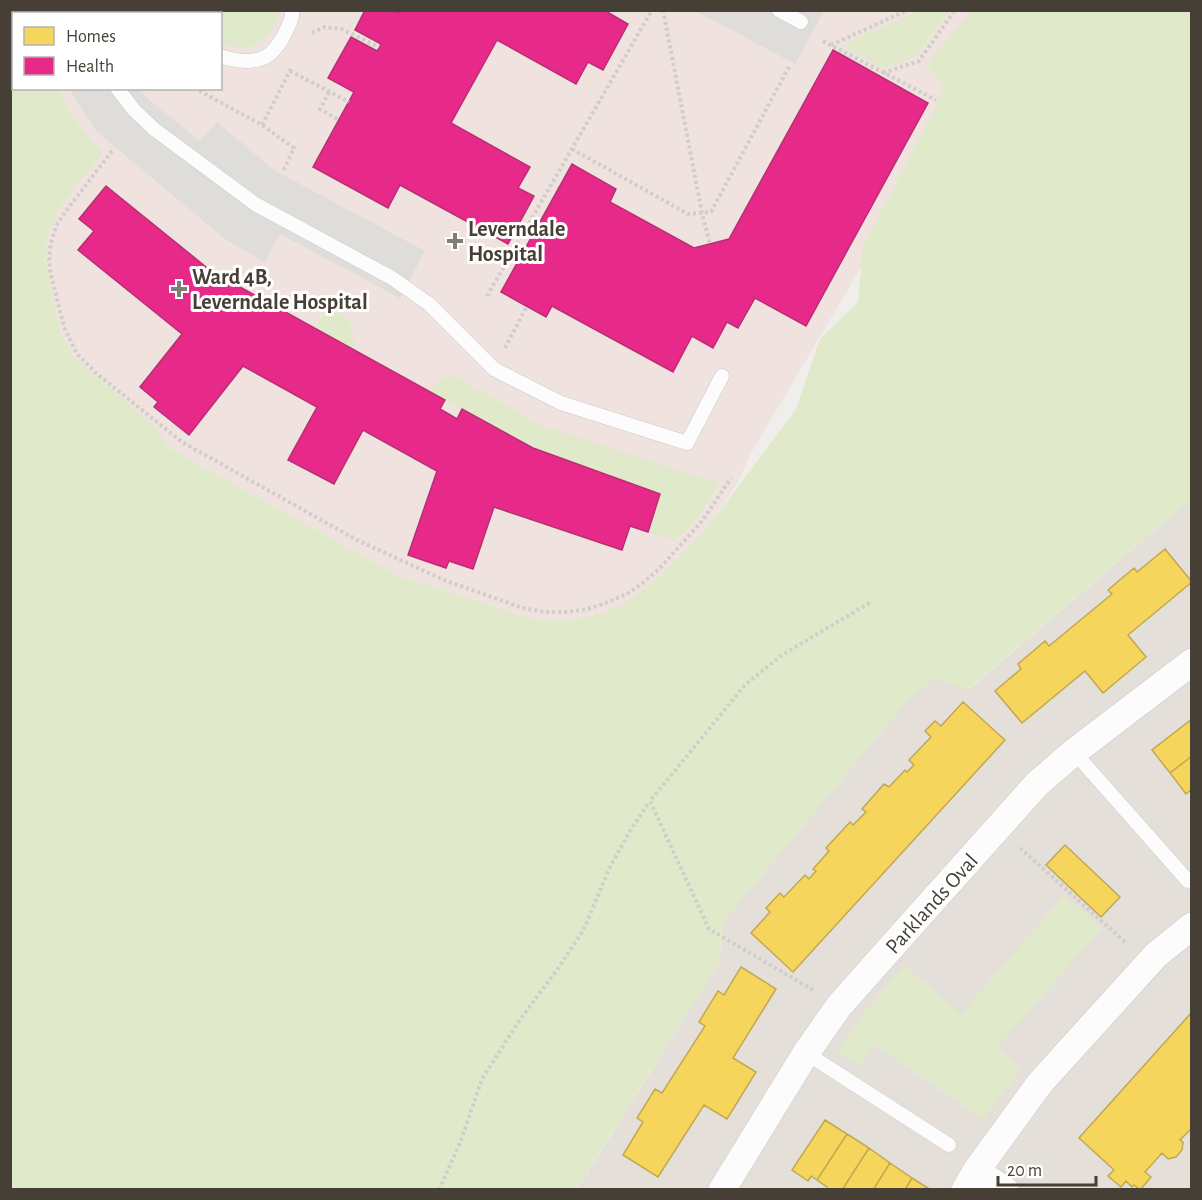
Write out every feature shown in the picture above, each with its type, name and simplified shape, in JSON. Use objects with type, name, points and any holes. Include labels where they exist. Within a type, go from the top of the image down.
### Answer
[{"type":"street","name":"Parklands Oval","points":[[722,1190],[806,1053],[839,1006],[1037,784],[1074,752],[1191,662]]},
{"type":"street","points":[[1005,1190],[970,1180],[1040,1083],[1156,956],[1191,926]]},
{"type":"lane","points":[[222,57],[248,62],[267,56],[283,38],[292,17],[292,10]]},
{"type":"lane","points":[[779,10],[801,22]]},
{"type":"lane","points":[[119,90],[134,110],[154,129],[255,204],[392,278],[429,304],[494,369],[561,403],[687,443],[722,376]]},
{"type":"lane","points":[[1074,752],[1188,881]]},
{"type":"lane","points":[[806,1053],[948,1145]]},
{"type":"path","points":[[487,296],[652,10]]},
{"type":"path","points":[[663,10],[710,244]]},
{"type":"path","points":[[830,45],[908,10]]},
{"type":"path","points":[[884,73],[919,61],[956,10]]},
{"type":"path","points":[[308,35],[324,27],[341,29],[379,47]]},
{"type":"path","points":[[823,41],[936,100]]},
{"type":"path","points":[[262,125],[294,62]]},
{"type":"path","points":[[572,149],[688,214],[711,212],[790,65]]},
{"type":"path","points":[[290,71],[349,102]]},
{"type":"path","points":[[198,90],[262,125],[294,148],[283,171]]},
{"type":"path","points":[[329,92],[320,110],[339,120]]},
{"type":"path","points":[[112,151],[56,226],[51,243],[50,271],[64,327],[77,354],[96,373],[182,442],[357,540],[444,580],[523,608],[555,612],[588,609],[627,594],[660,569],[702,521],[731,478]]},
{"type":"path","points":[[439,1190],[460,1143],[482,1079],[519,1021],[583,932],[610,867],[650,801],[746,685],[782,655],[871,602]]},
{"type":"path","points":[[650,801],[709,929],[839,1006]]},
{"type":"path","points":[[998,828],[1149,964]]},
{"type":"shaded area","name":"Leverndale Hospital","points":[[10,11],[1010,11],[959,102],[751,453],[739,480],[706,529],[661,576],[623,604],[584,618],[563,621],[542,620],[521,615],[397,575],[50,381],[17,90],[222,90],[222,12]]},
{"type":"shaded area","points":[[696,11],[824,11],[795,64]]},
{"type":"shaded area","points":[[71,90],[141,90],[148,99],[200,141],[217,122],[274,170],[425,251],[400,298],[280,234],[265,262],[225,239],[96,131]]},
{"type":"shaded area","points":[[1191,499],[1191,1189],[577,1190],[720,961],[722,923],[906,702],[934,678],[968,690]]},
{"type":"green space","points":[[11,11],[50,12],[12,12],[12,90],[60,90],[78,123],[103,152],[60,207],[48,234],[45,257],[60,332],[72,355],[157,429],[168,447],[397,575],[521,615],[542,620],[563,621],[584,618],[623,604],[661,576],[706,529],[796,409],[820,339],[858,302],[863,247],[944,90],[927,64],[971,11],[1191,11],[1191,499],[967,690],[934,678],[906,702],[722,923],[720,961],[577,1189],[11,1189]]},
{"type":"green space","points":[[280,11],[276,22],[265,38],[255,45],[242,48],[222,42],[222,12],[181,12]]},
{"type":"green space","points":[[919,11],[949,11],[916,57],[884,69],[842,45]]},
{"type":"green space","points":[[327,307],[350,320],[355,350],[316,328]]},
{"type":"green space","points":[[452,374],[543,426],[719,483],[697,520],[675,541],[648,532],[660,494],[533,448],[430,392],[437,383]]},
{"type":"green space","points":[[1064,895],[1102,928],[999,1045],[1020,1071],[983,1119],[874,1045],[860,1066],[837,1052],[870,1005],[905,966],[961,1014]]},
{"type":"building: Homes","points":[[1165,549],[1192,582],[1128,635],[1146,657],[1103,693],[1085,671],[1022,723],[995,691],[1021,669],[1018,664],[1045,641],[1049,646],[1112,594],[1108,590],[1134,568],[1137,572]]},
{"type":"building: Homes","points":[[963,702],[1005,740],[793,972],[751,933],[770,912],[766,908],[780,893],[784,897],[805,875],[809,879],[816,871],[813,869],[829,851],[826,848],[850,822],[853,825],[866,812],[862,809],[884,784],[889,787],[905,770],[907,772],[914,765],[909,760],[931,737],[925,731],[935,721],[941,726]]},
{"type":"building: Homes","points":[[1192,719],[1192,756],[1170,773],[1152,750]]},
{"type":"building: Homes","points":[[1192,756],[1192,789],[1186,794],[1170,773]]},
{"type":"building: Homes","points":[[1065,845],[1120,897],[1101,917],[1046,865]]},
{"type":"building: Homes","points":[[741,967],[776,989],[733,1058],[756,1072],[727,1119],[704,1105],[658,1177],[623,1155],[643,1122],[637,1118],[655,1089],[662,1093],[705,1026],[699,1022],[718,991],[724,995]]},
{"type":"building: Homes","points":[[1192,1012],[1192,1128],[1180,1140],[1183,1142],[1182,1150],[1176,1157],[1168,1159],[1162,1153],[1145,1172],[1151,1177],[1140,1190],[1134,1185],[1132,1187],[1126,1181],[1121,1187],[1108,1176],[1114,1170],[1079,1138]]},
{"type":"building: Homes","points":[[825,1120],[847,1134],[817,1180],[811,1176],[808,1181],[792,1170]]},
{"type":"building: Homes","points":[[847,1134],[869,1148],[842,1190],[826,1190],[827,1187],[817,1180]]},
{"type":"building: Homes","points":[[869,1148],[890,1163],[873,1190],[842,1190]]},
{"type":"building: Homes","points":[[890,1163],[912,1178],[905,1190],[873,1190]]},
{"type":"building: Homes","points":[[912,1178],[931,1190],[905,1190]]},
{"type":"building: Health","points":[[365,10],[393,10],[398,13],[399,10],[604,10],[628,24],[603,70],[588,62],[576,84],[497,40],[451,123],[530,167],[518,188],[534,196],[508,244],[400,185],[388,208],[313,167],[354,92],[328,78],[351,37],[377,51],[381,44],[355,30]]},
{"type":"building: Health","points":[[833,50],[928,103],[806,326],[755,298],[738,328],[727,322],[713,348],[692,336],[673,372],[552,306],[546,317],[501,292],[572,164],[616,189],[610,202],[694,248],[729,239]]},
{"type":"building: Health","points":[[106,186],[211,271],[445,400],[440,409],[457,419],[462,409],[533,448],[660,494],[648,532],[630,526],[622,550],[494,507],[473,569],[449,561],[446,568],[408,555],[437,471],[363,430],[334,484],[288,460],[317,407],[243,366],[189,435],[154,407],[158,402],[140,387],[182,334],[78,250],[94,231],[79,219]]},
{"type":"place","name":"Leverndale Hospital","points":[[455,241]]},
{"type":"place","name":"Ward 4B, Leverndale Hospital","points":[[179,289]]}]
